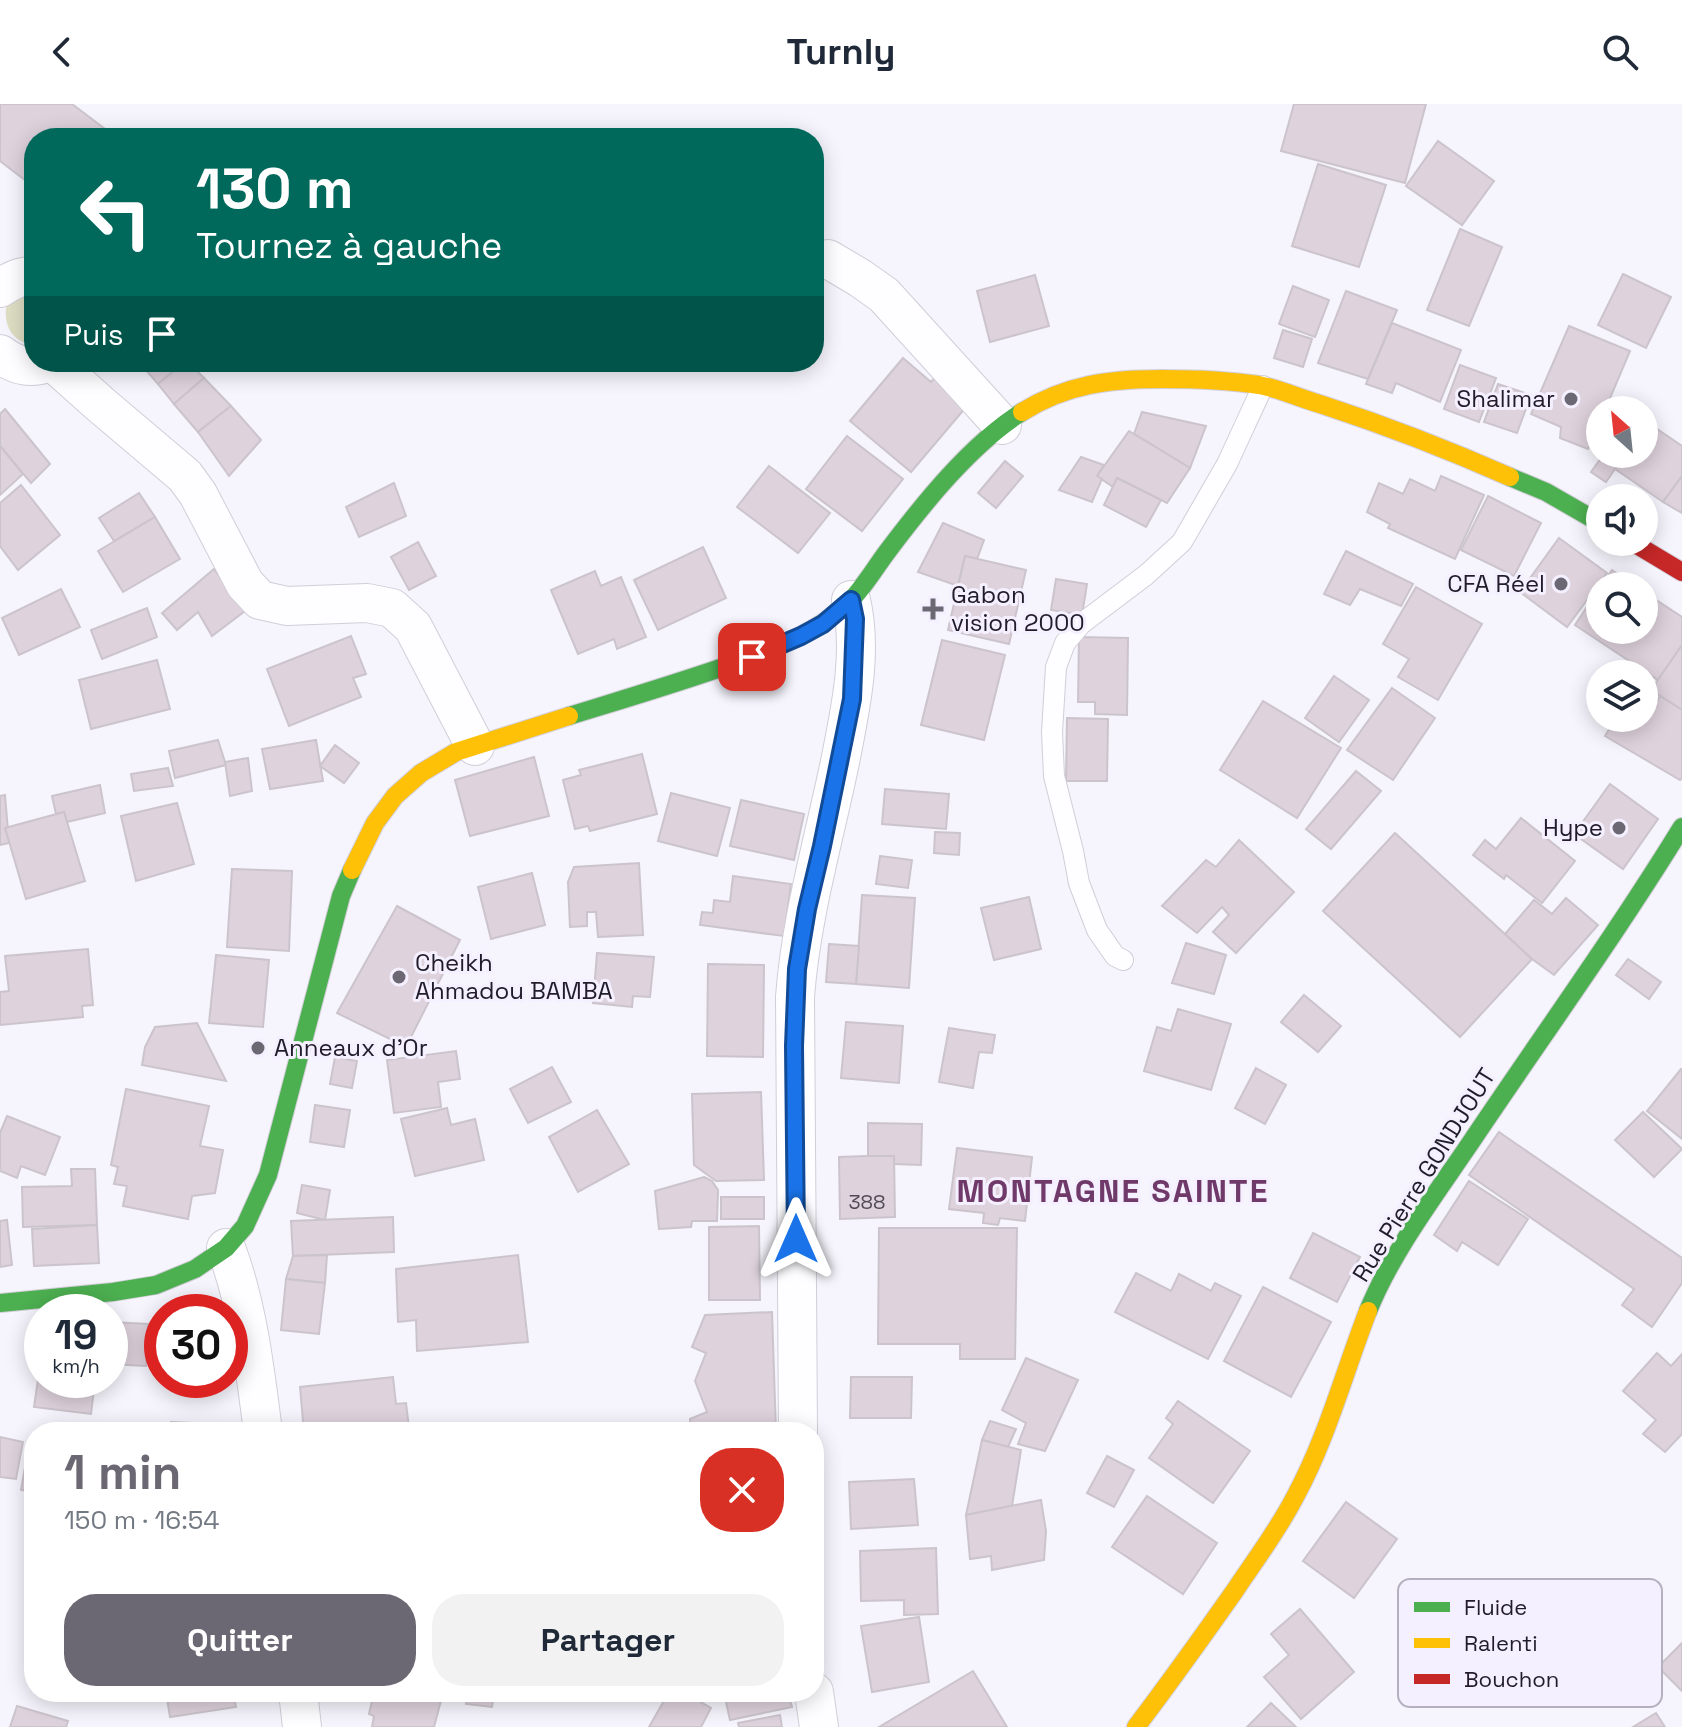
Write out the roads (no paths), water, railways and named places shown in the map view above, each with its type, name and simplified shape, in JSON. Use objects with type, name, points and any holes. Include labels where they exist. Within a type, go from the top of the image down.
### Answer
[{"type":"street","points":[[828,259],[884,295],[1002,425]]},
{"type":"street","points":[[0,288],[24,277]]},
{"type":"street","points":[[0,354],[24,366]]},
{"type":"street","points":[[63,372],[185,476],[198,494],[245,584],[260,600],[287,606],[367,603],[392,608],[413,627],[475,746]]},
{"type":"street","points":[[0,1303],[156,1285],[195,1269],[226,1248],[245,1226],[268,1175],[341,896],[375,823],[395,796],[421,773],[456,752],[685,681],[770,650],[823,624],[851,600],[889,549],[969,456],[1002,425],[1034,405],[1098,382],[1125,379],[1214,379],[1263,386],[1375,422],[1450,451],[1546,492],[1586,515]]},
{"type":"street","points":[[1655,556],[1682,572]]},
{"type":"street","points":[[798,1422],[795,997],[807,909],[852,699],[855,619],[851,600]]},
{"type":"street","name":"Rue Pierre GONDJOUT","points":[[1136,1727],[1228,1601],[1296,1496],[1337,1402],[1372,1302],[1399,1252],[1506,1089],[1639,897],[1682,827]]},
{"type":"street","points":[[226,1248],[246,1317],[262,1422]]},
{"type":"street","points":[[299,1702],[302,1727]]},
{"type":"street","points":[[815,1702],[819,1727]]},
{"type":"lane","points":[[1123,960],[1115,956],[1097,930],[1079,883],[1054,776],[1052,732],[1056,667],[1065,643],[1081,624],[1146,575],[1182,542],[1227,464],[1263,386]]},
{"type":"place","name":"Shalimar","points":[[1571,399]]},
{"type":"place","name":"CFA Réel","points":[[1561,584]]},
{"type":"place","name":"Gabon vision 2000","points":[[933,609]]},
{"type":"place","name":"Hype","points":[[1619,828]]},
{"type":"place","name":"Cheikh Ahmadou BAMBA","points":[[399,977]]},
{"type":"place","name":"Anneaux d'Or","points":[[258,1048]]},
{"type":"district","name":"MONTAGNE SAINTE","points":[[1113,1191]]}]
